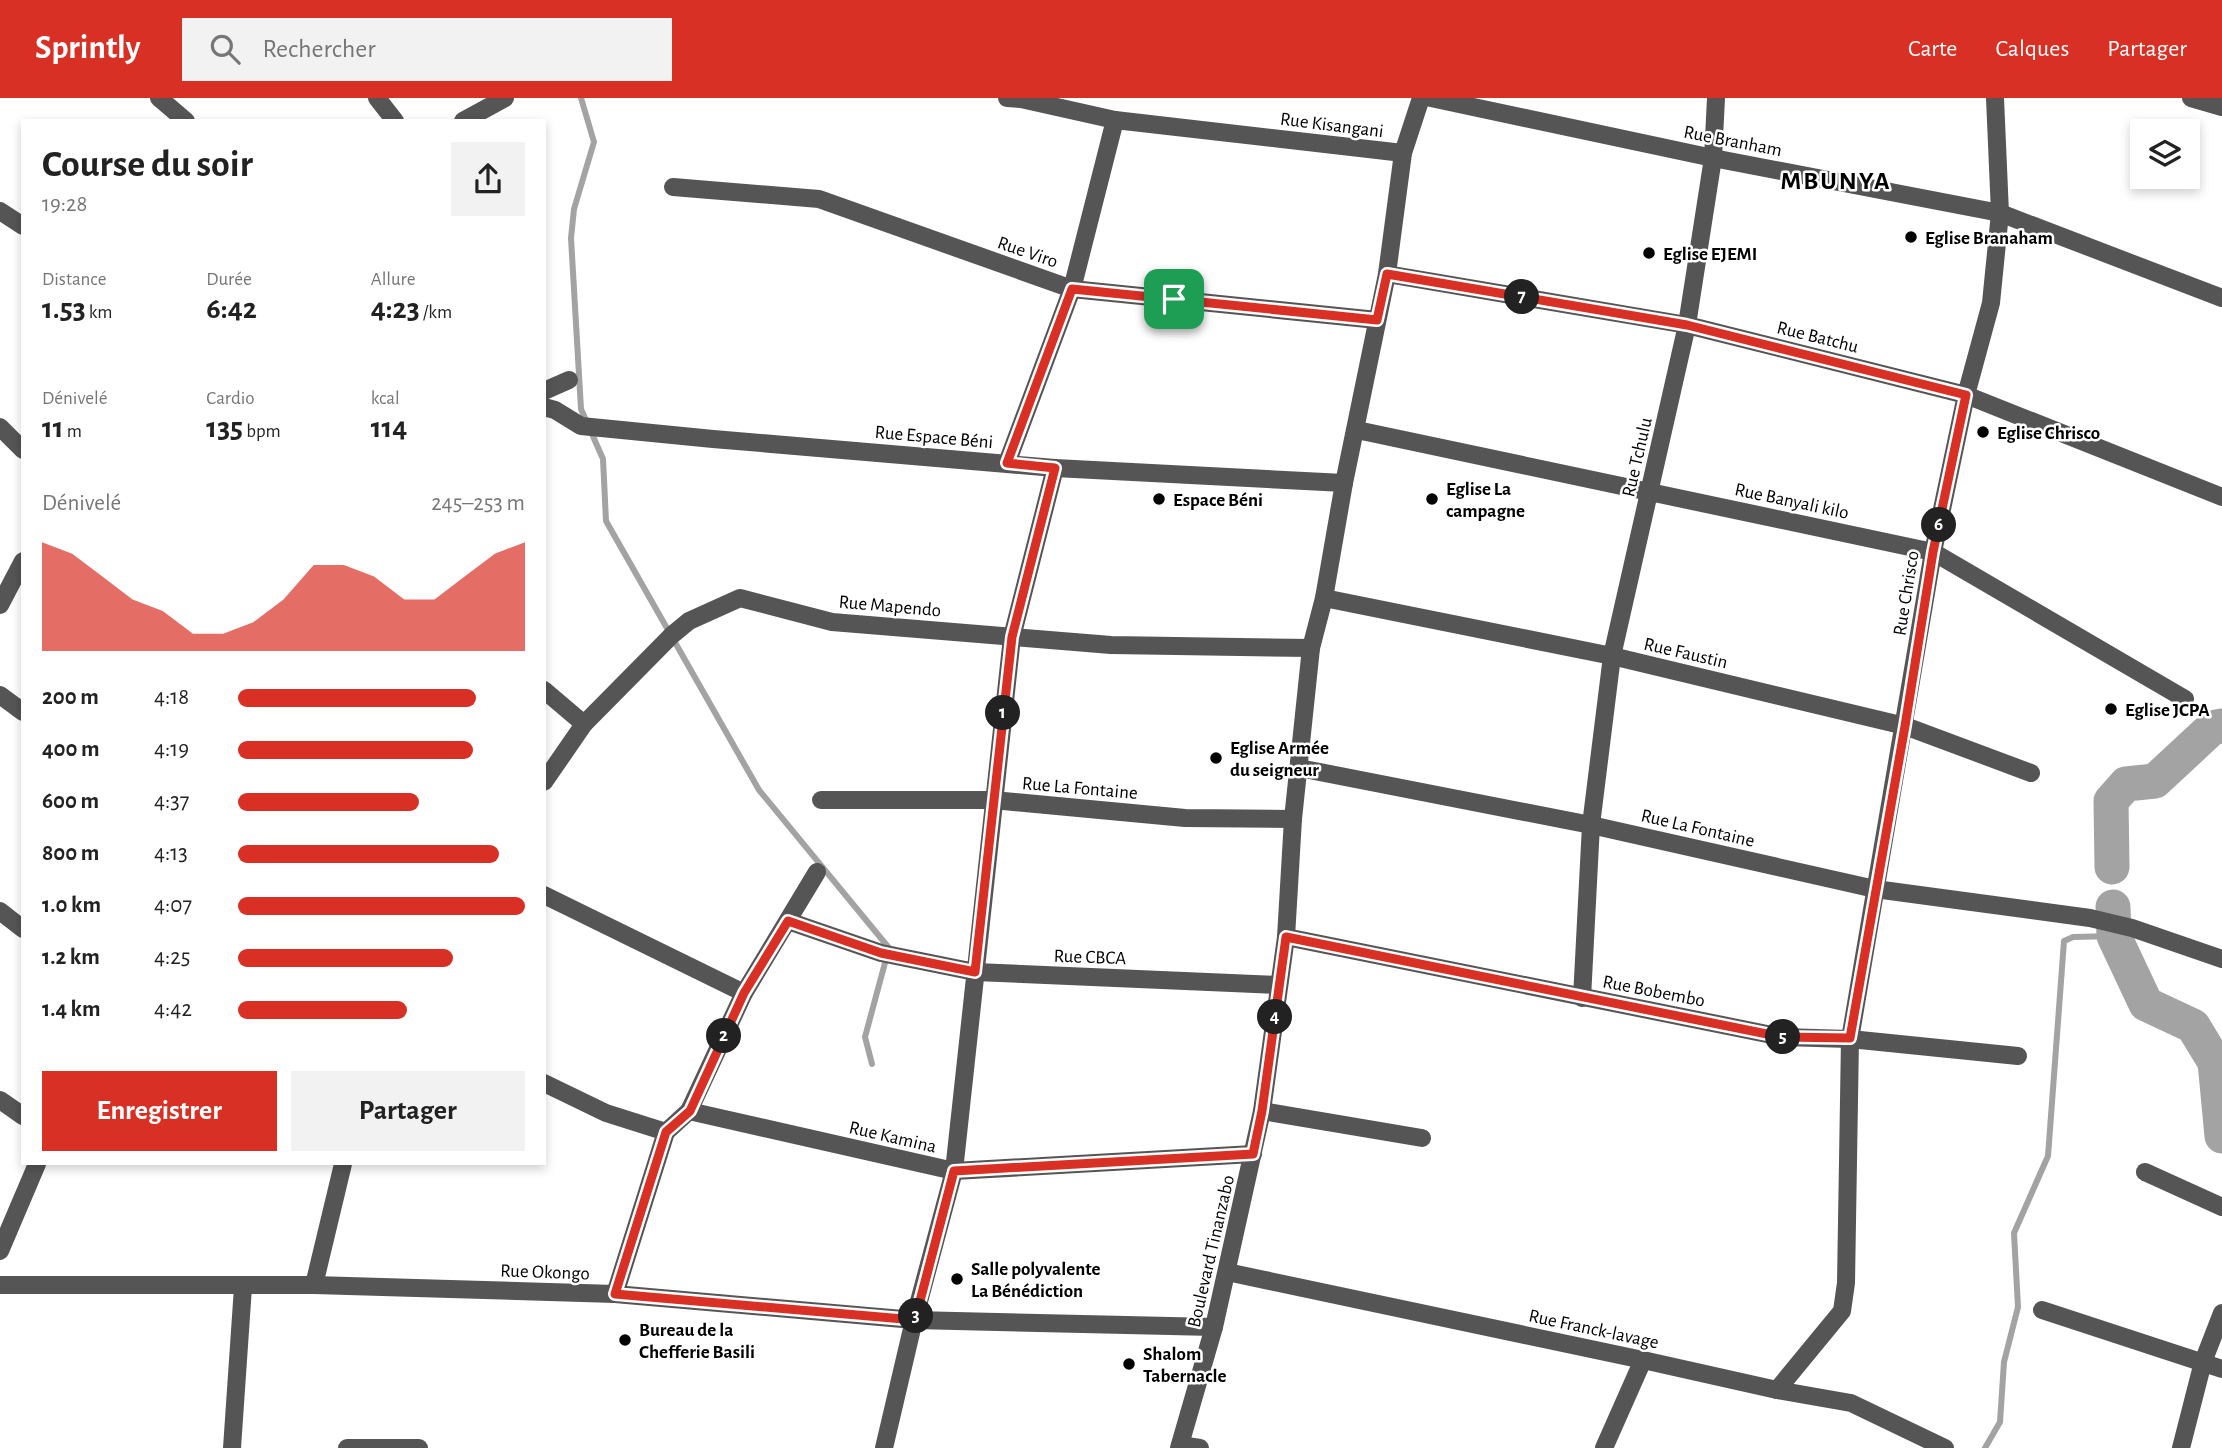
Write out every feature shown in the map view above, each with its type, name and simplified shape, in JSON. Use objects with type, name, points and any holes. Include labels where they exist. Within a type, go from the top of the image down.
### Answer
[{"type":"street","points":[[159,98],[185,119]]},
{"type":"street","points":[[377,98],[393,119]]},
{"type":"street","points":[[467,119],[505,98]]},
{"type":"street","name":"Rue Kisangani","points":[[1007,98],[1115,120],[1403,153]]},
{"type":"street","name":"Boulevard Tinanzabo","points":[[1180,1446],[1214,1327],[1262,1111],[1286,937],[1293,819],[1311,648],[1324,597],[1387,274],[1403,153],[1421,98]]},
{"type":"street","name":"Rue Branham","points":[[1431,98],[1713,158],[2000,214],[2222,298]]},
{"type":"street","name":"Rue Tchulu","points":[[1582,998],[1591,825],[1612,656],[1687,325],[1713,158],[1716,98]]},
{"type":"street","name":"Rue Chrisco","points":[[1777,1390],[1842,1311],[1846,1283],[1850,1038],[1933,552],[1966,395],[1991,303],[2000,214],[1995,98]]},
{"type":"street","points":[[2191,98],[2222,107]]},
{"type":"street","points":[[1007,463],[1072,289],[1115,120]]},
{"type":"street","name":"Rue Viro","points":[[673,187],[819,199],[1072,289],[1377,320]]},
{"type":"street","points":[[0,211],[21,225]]},
{"type":"street","name":"Rue Batchu","points":[[1387,274],[1687,325],[1966,395],[2222,497]]},
{"type":"street","points":[[546,390],[569,380]]},
{"type":"street","name":"Rue Espace Béni","points":[[546,408],[581,426],[1055,468],[1345,483]]},
{"type":"street","points":[[0,427],[21,448]]},
{"type":"street","name":"Rue Banyali kilo","points":[[1357,430],[1933,552],[2185,699]]},
{"type":"street","points":[[884,1448],[954,1171],[1012,637],[1055,468]]},
{"type":"street","points":[[0,605],[21,565]]},
{"type":"street","name":"Rue Faustin","points":[[1324,597],[1612,656],[1905,726],[2031,773]]},
{"type":"street","name":"Rue Mapendo","points":[[546,779],[584,724],[672,635],[689,621],[740,598],[832,622],[1111,645],[1311,648]]},
{"type":"street","points":[[546,692],[584,724]]},
{"type":"street","points":[[0,695],[21,711]]},
{"type":"street","name":"Rue La Fontaine","points":[[1299,768],[1591,825],[1875,889],[2090,918],[2222,959]]},
{"type":"street","name":"Rue La Fontaine","points":[[821,800],[993,800],[1185,818],[1293,819]]},
{"type":"street","points":[[615,1294],[666,1132],[690,1111],[744,993],[817,872]]},
{"type":"street","points":[[546,896],[744,993]]},
{"type":"street","points":[[0,911],[21,927]]},
{"type":"street","name":"Rue CBCA","points":[[788,921],[881,953],[975,972],[1279,985]]},
{"type":"street","name":"Rue Bobembo","points":[[1286,937],[1782,1037],[1850,1038],[2018,1056]]},
{"type":"street","points":[[546,1084],[606,1113],[666,1132]]},
{"type":"street","points":[[0,1100],[21,1115]]},
{"type":"street","name":"Rue Kamina","points":[[690,1111],[954,1171],[1253,1154]]},
{"type":"street","points":[[1262,1111],[1422,1138]]},
{"type":"street","points":[[0,1251],[37,1165]]},
{"type":"street","points":[[314,1285],[341,1165]]},
{"type":"street","points":[[2145,1172],[2222,1207]]},
{"type":"street","name":"Rue Franck-lavage","points":[[1227,1272],[1777,1390],[1851,1403],[1945,1448]]},
{"type":"street","name":"Rue Okongo","points":[[0,1285],[314,1285],[615,1294],[915,1320],[1214,1327]]},
{"type":"street","points":[[232,1448],[243,1287]]},
{"type":"street","points":[[2042,1310],[2222,1369]]},
{"type":"street","points":[[2181,1448],[2203,1362],[2222,1312]]},
{"type":"street","points":[[1604,1448],[1643,1360]]},
{"type":"street","points":[[1180,1446],[1200,1448]]},
{"type":"street","points":[[347,1448],[419,1448]]},
{"type":"waterway","points":[[581,98],[594,142],[574,209],[571,238],[581,409],[603,459],[606,521],[759,790],[889,948],[865,1037],[872,1064]]},
{"type":"waterway","points":[[2112,867],[2111,801],[2126,784],[2155,781],[2212,728],[2222,726]]},
{"type":"waterway","points":[[2113,907],[2114,936],[2146,1004],[2193,1026],[2215,1062],[2222,1136]]},
{"type":"waterway","points":[[1985,1448],[2000,1422],[2004,1362],[2018,1307],[2014,1233],[2048,1156],[2064,941],[2073,937],[2114,936]]},
{"type":"place","name":"Eglise Branaham","points":[[1911,237]]},
{"type":"place","name":"Eglise EJEMI","points":[[1649,253]]},
{"type":"place","name":"Eglise Chrisco","points":[[1983,432]]},
{"type":"place","name":"Espace Béni","points":[[1159,499]]},
{"type":"place","name":"Eglise La campagne","points":[[1432,499]]},
{"type":"place","name":"Eglise JCPA","points":[[2111,709]]},
{"type":"place","name":"Eglise Armée du seigneur","points":[[1216,758]]},
{"type":"place","name":"Salle polyvalente La Bénédiction","points":[[957,1279]]},
{"type":"place","name":"Bureau de la Chefferie Basili","points":[[625,1340]]},
{"type":"place","name":"Shalom Tabernacle","points":[[1129,1364]]},
{"type":"district","name":"MBUNYA","points":[[1836,180]]},
{"type":"route","points":[[1387,274],[1687,325],[1966,395],[1933,552],[1850,1038],[1782,1037],[1286,937],[1262,1111],[1253,1154],[954,1171],[915,1320],[615,1294],[666,1132],[690,1111],[744,993],[788,921],[881,953],[975,972],[1012,637],[1055,468],[1007,463],[1072,289],[1174,299],[1377,320],[1387,274]]}]
